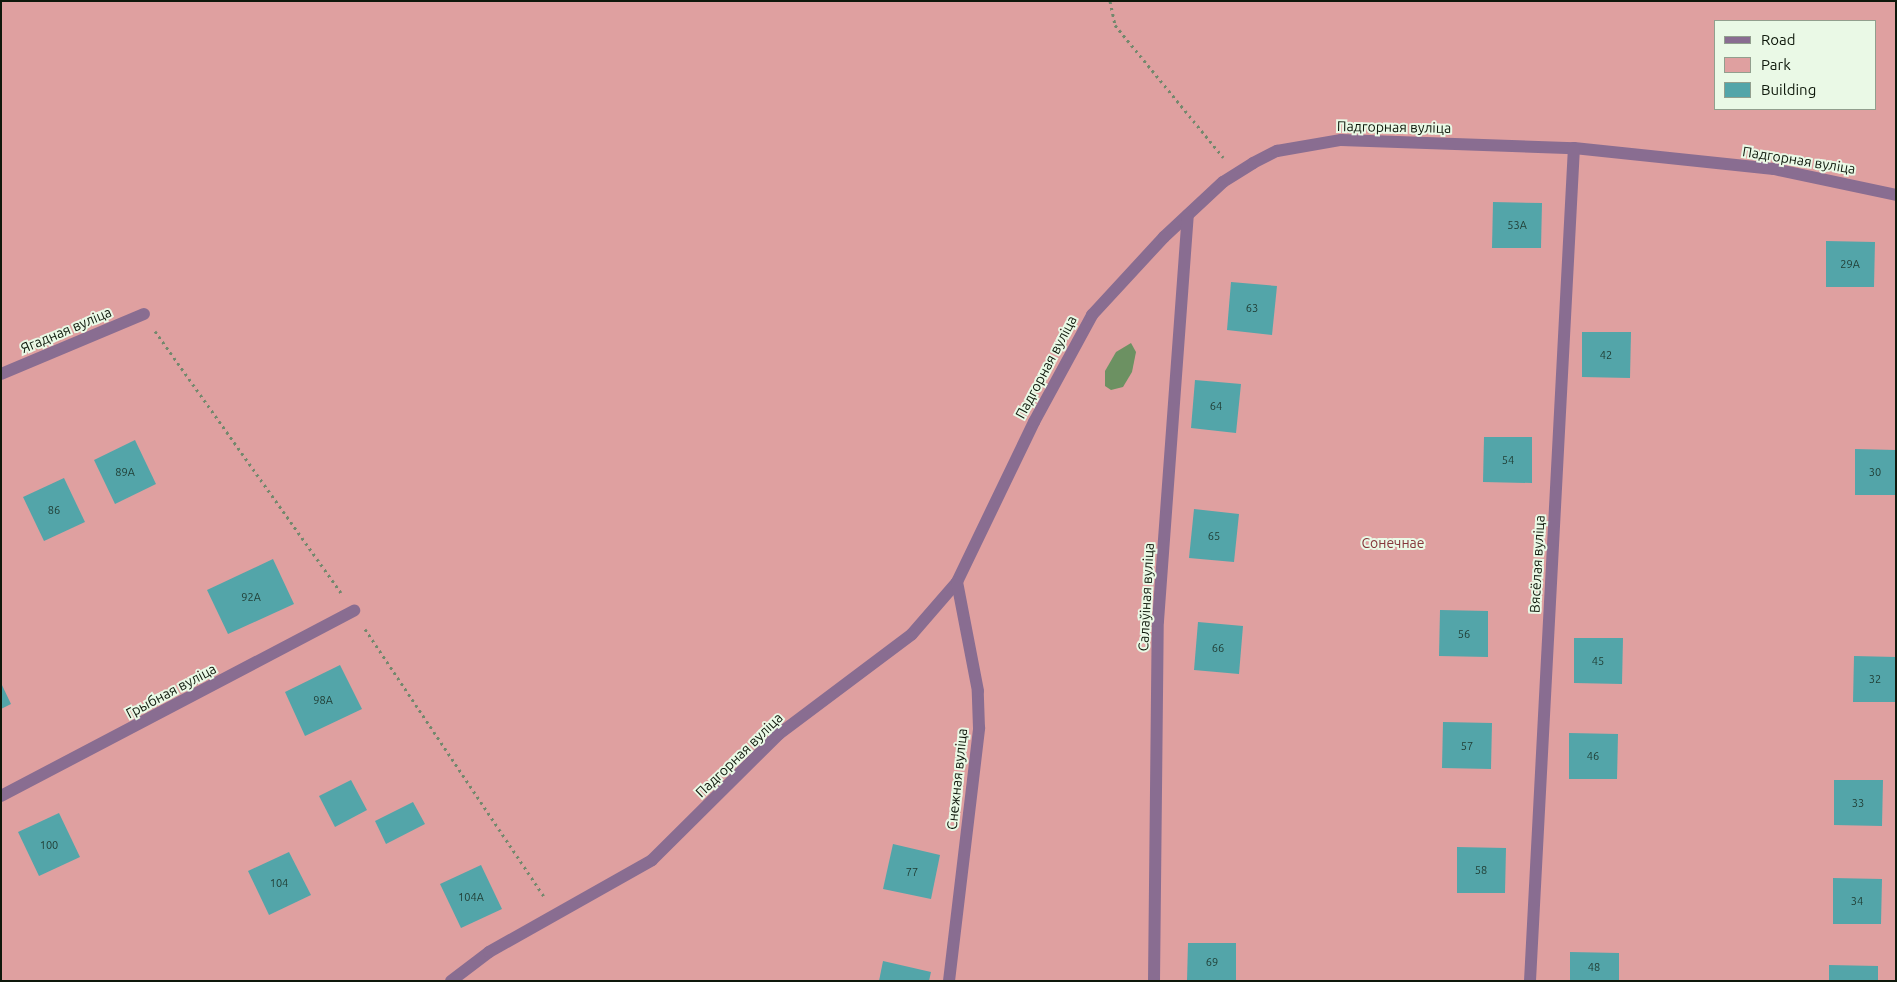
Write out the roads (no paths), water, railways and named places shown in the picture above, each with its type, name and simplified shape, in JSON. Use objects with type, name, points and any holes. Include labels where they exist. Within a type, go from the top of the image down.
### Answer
[{"type":"street","name":"Падгорная вуліца","points":[[451,981],[489,952],[558,917],[652,860],[779,734],[890,654],[957,582],[1082,329],[1112,290],[1188,215],[1236,174],[1276,151],[1341,140],[1574,148],[1774,169],[1896,195]]},
{"type":"street","name":"Вясёлая вуліца","points":[[1530,981],[1574,148]]},
{"type":"street","name":"Салаўіная вуліца","points":[[1154,981],[1158,621],[1188,215]]},
{"type":"street","name":"Ягадная вуліца","points":[[1,374],[144,314]]},
{"type":"street","name":"Снежная вуліца","points":[[949,981],[979,728],[978,691],[957,582]]},
{"type":"street","name":"Грыбная вуліца","points":[[1,796],[354,612]]},
{"type":"park label","name":"Сонечнае","points":[[1393,543]]}]
